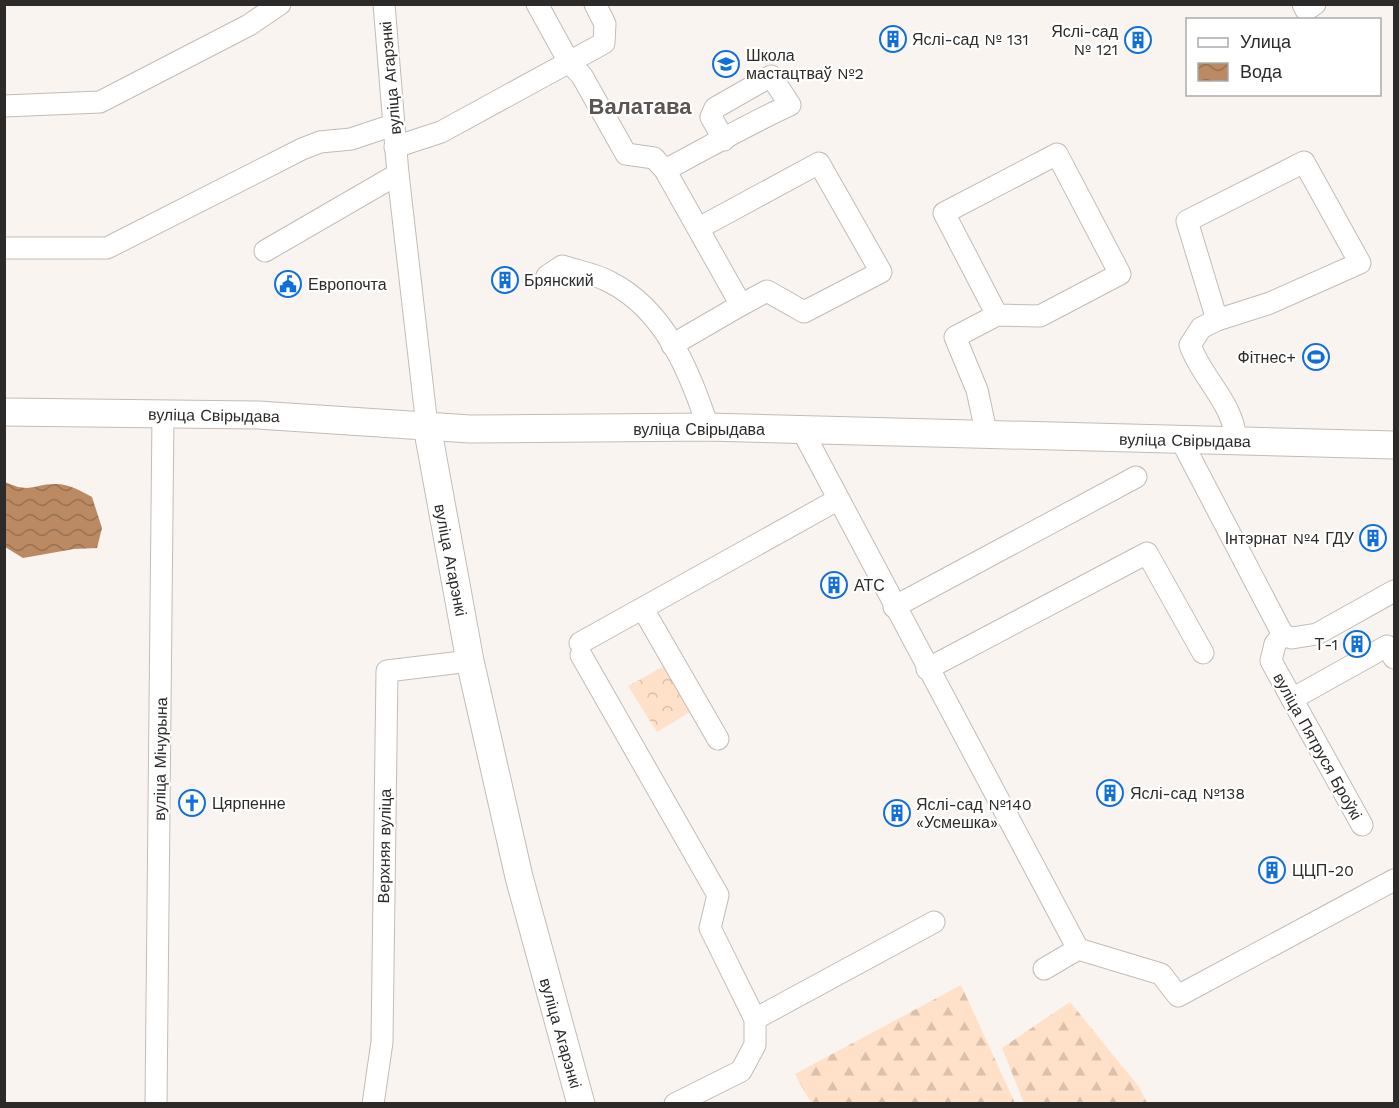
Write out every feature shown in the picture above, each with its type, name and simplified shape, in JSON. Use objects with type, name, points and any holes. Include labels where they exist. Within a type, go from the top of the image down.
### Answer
[{"type":"main road","name":"вуліца Свірыдава","points":[[4,412],[258,415],[470,429],[708,427],[1395,445]]},
{"type":"main road","name":"вуліца Агарэнкі","points":[[427,426],[470,661],[519,877],[581,1104]]},
{"type":"street","points":[[4,106],[100,102],[249,25],[280,4]]},
{"type":"street","name":"вуліца Агарэнкі","points":[[384,4],[395,147],[427,426]]},
{"type":"street","points":[[537,4],[568,62],[582,76],[626,154],[654,158],[665,170],[741,305]]},
{"type":"street","points":[[395,147],[441,132],[604,43],[605,24],[595,4]]},
{"type":"street","points":[[1303,4],[1306,10],[1315,4]]},
{"type":"street","points":[[4,248],[106,248],[302,149],[320,142],[351,139],[393,125]]},
{"type":"street","points":[[665,170],[724,140]]},
{"type":"street","points":[[987,436],[977,390],[955,337],[997,315],[1040,316],[1120,274],[1057,154],[944,213],[997,315]]},
{"type":"street","points":[[1217,320],[1187,221],[1304,162],[1360,263],[1270,303],[1217,320],[1201,328],[1190,345],[1197,364],[1227,407],[1235,426],[1236,441]]},
{"type":"street","points":[[672,345],[767,291],[804,312],[880,272],[819,163],[699,228]]},
{"type":"street","points":[[265,250],[398,174]]},
{"type":"street","points":[[547,276],[562,267],[610,281],[653,314],[694,386],[708,427]]},
{"type":"street","name":"вуліца Мічурына","points":[[156,1104],[163,414]]},
{"type":"street","points":[[802,430],[894,608],[1078,949],[1161,974],[1178,996],[1395,880]]},
{"type":"street","points":[[1181,440],[1283,635],[1292,639],[1317,634],[1395,591]]},
{"type":"street","points":[[894,608],[1136,477]]},
{"type":"street","points":[[675,1104],[741,1071],[755,1045],[755,1019],[710,928],[718,895],[581,649],[643,609],[837,500]]},
{"type":"street","points":[[927,669],[1146,553],[1203,653]]},
{"type":"street","points":[[643,609],[718,739]]},
{"type":"street","name":"вуліца Пятруся Броўкі","points":[[1283,635],[1275,644],[1270,661],[1362,825]]},
{"type":"street","points":[[1292,699],[1387,646],[1395,658]]},
{"type":"street","name":"Верхняя вуліца","points":[[373,1104],[382,1042],[387,671],[470,661]]},
{"type":"street","points":[[755,1019],[934,922]]},
{"type":"street","points":[[1044,969],[1078,949]]},
{"type":"green space","points":[[668,664],[693,705],[690,712],[657,732],[628,686]]},
{"type":"green space","points":[[961,985],[1015,1103],[811,1103],[795,1074]]},
{"type":"green space","points":[[1070,1002],[1139,1087],[1147,1103],[1024,1103],[1002,1048]]},
{"type":"water","points":[[5,482],[26,488],[61,484],[92,497],[102,528],[97,548],[74,549],[23,558],[5,547]]},
{"type":"place","name":"Яслі-сад № 131","points":[[893,39]]},
{"type":"place","name":"Яслі-сад № 121","points":[[1138,40]]},
{"type":"place","name":"Школа мастацтваў №2","points":[[726,64]]},
{"type":"place","name":"Брянский","points":[[505,280]]},
{"type":"place","name":"Европочта","points":[[288,284]]},
{"type":"place","name":"Фітнес+","points":[[1316,357]]},
{"type":"place","name":"Інтэрнат №4 ГДУ","points":[[1373,538]]},
{"type":"place","name":"АТС","points":[[834,585]]},
{"type":"place","name":"Т-1","points":[[1357,644]]},
{"type":"place","name":"Яслі-сад №138","points":[[1110,793]]},
{"type":"place","name":"Цярпенне","points":[[192,803]]},
{"type":"place","name":"Яслі-сад №140 «Усмешка»","points":[[897,813]]},
{"type":"place","name":"ЦЦП-20","points":[[1272,870]]},
{"type":"district","name":"Валатава","points":[[640,106]]}]
